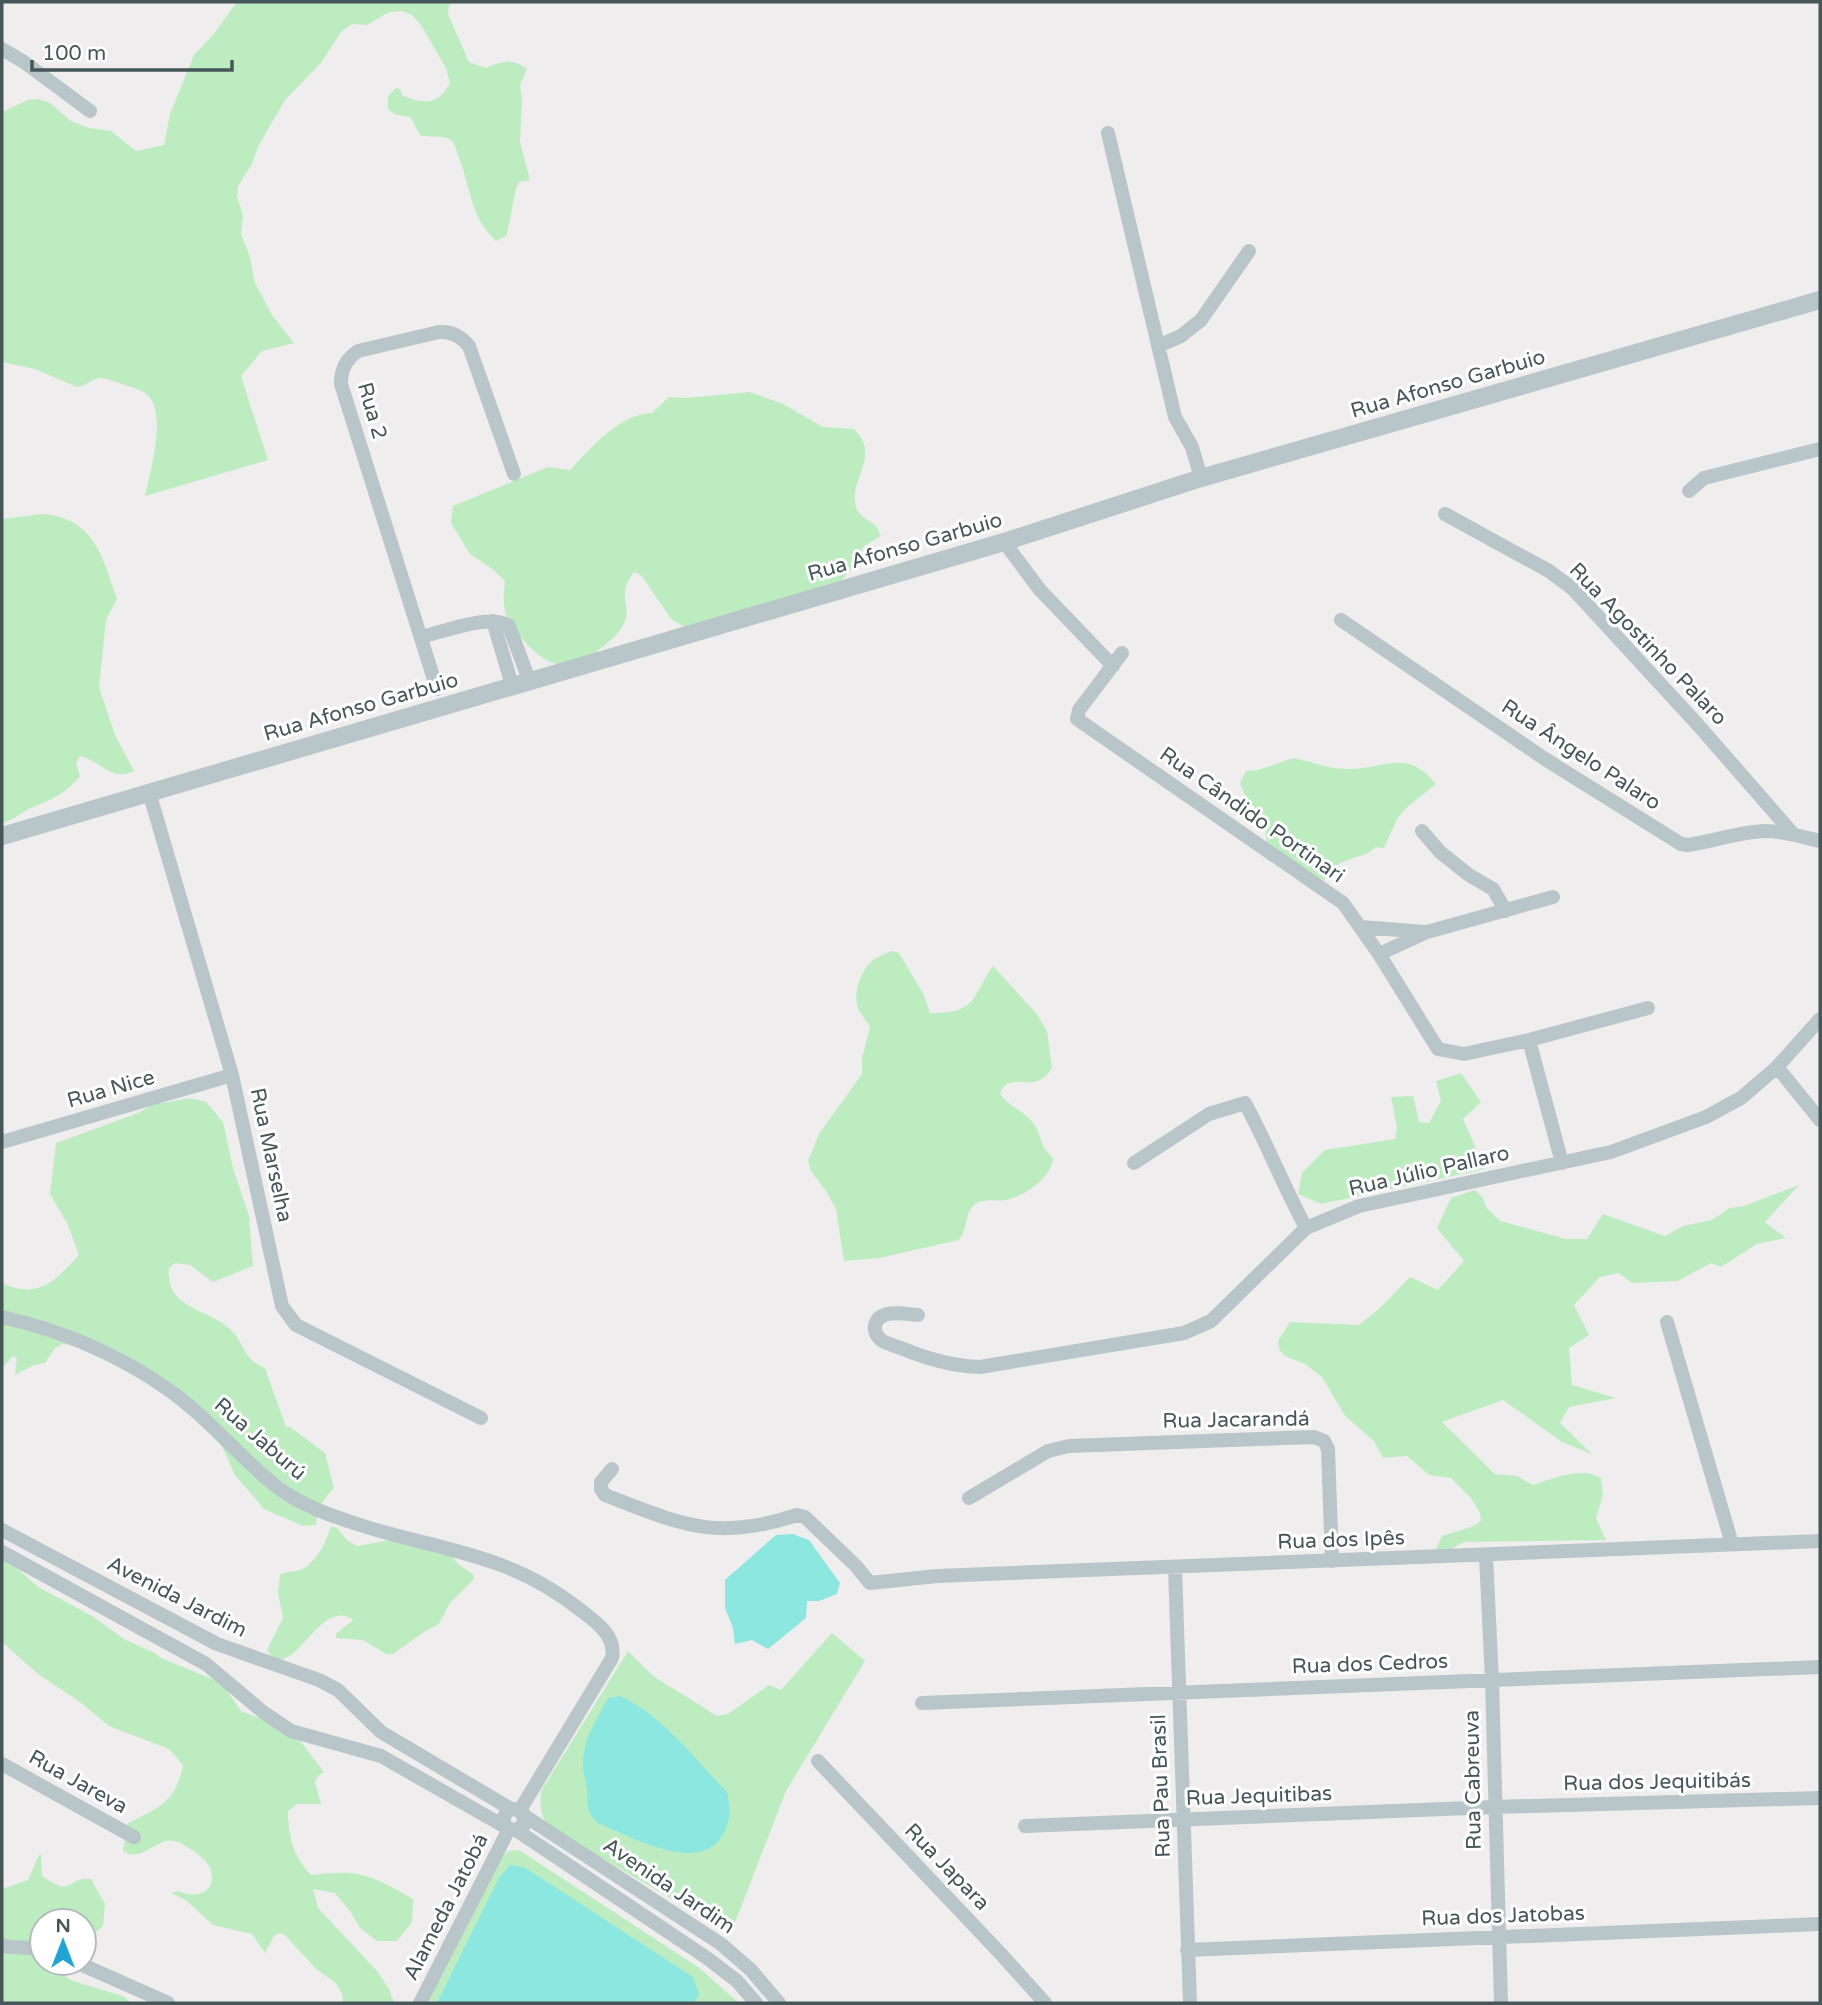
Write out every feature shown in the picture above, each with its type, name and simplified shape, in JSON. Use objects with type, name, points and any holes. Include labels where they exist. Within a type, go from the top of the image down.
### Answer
[{"type":"street","points":[[2,49],[90,111]]},
{"type":"street","points":[[1108,133],[1175,417],[1192,447],[1201,478]]},
{"type":"street","points":[[1158,346],[1181,336],[1201,320],[1249,251]]},
{"type":"street","name":"Rua Afonso Garbuio","points":[[2,836],[1004,542],[1201,478],[1820,300]]},
{"type":"street","name":"Rua 2","points":[[438,689],[341,384],[342,369],[350,356],[358,351],[439,332],[459,336],[469,346],[514,474]]},
{"type":"street","points":[[1689,491],[1704,478],[1820,449]]},
{"type":"street","name":"Rua Agostinho Palaro","points":[[1445,514],[1549,571],[1572,588],[1699,726],[1794,835]]},
{"type":"street","points":[[1004,542],[1041,590],[1113,666]]},
{"type":"street","name":"Rua Ângelo Palaro","points":[[1342,620],[1545,759],[1681,844],[1764,831],[1820,841]]},
{"type":"street","points":[[421,637],[493,621],[505,623],[509,626],[520,683]]},
{"type":"street","name":"Rua Cândido Portinari","points":[[1122,653],[1077,713],[1080,722],[1343,903],[1379,954],[1438,1049],[1464,1054],[1529,1040],[1648,1007]]},
{"type":"street","name":"Rua Marselha","points":[[149,792],[232,1075],[282,1306],[296,1325],[481,1418]]},
{"type":"street","points":[[1422,831],[1440,852],[1469,875],[1493,889],[1506,911]]},
{"type":"street","points":[[1379,954],[1427,932],[1553,897]]},
{"type":"street","points":[[1361,927],[1427,932]]},
{"type":"street","name":"Rua Júlio Pallaro","points":[[918,1315],[881,1316],[876,1322],[875,1331],[880,1339],[922,1357],[959,1367],[980,1367],[1184,1333],[1212,1321],[1306,1228],[1359,1206],[1623,1149],[1706,1117],[1741,1098],[1777,1067],[1820,1018]]},
{"type":"street","points":[[1529,1040],[1562,1163]]},
{"type":"street","points":[[1777,1067],[1820,1119]]},
{"type":"street","name":"Rua Nice","points":[[2,1142],[232,1075]]},
{"type":"street","points":[[1134,1163],[1209,1114],[1245,1103],[1271,1153],[1284,1189],[1306,1228]]},
{"type":"street","name":"Rua Jaburú","points":[[2,1317],[73,1338],[167,1388],[278,1487],[315,1509],[352,1523],[500,1564],[557,1592],[596,1621],[611,1640],[612,1658],[518,1812]]},
{"type":"street","points":[[1667,1322],[1732,1544]]},
{"type":"street","name":"Rua Jacarandá","points":[[969,1498],[1048,1451],[1069,1446],[1306,1436],[1324,1441],[1328,1449],[1332,1561]]},
{"type":"street","name":"Rua dos Ipês","points":[[612,1469],[601,1482],[605,1495],[673,1522],[699,1528],[732,1530],[797,1515],[805,1517],[870,1583],[937,1576],[1820,1541]]},
{"type":"street","name":"Avenida Jardim","points":[[2,1530],[217,1644],[299,1671],[338,1690],[381,1732],[518,1812],[721,1944],[751,1970],[779,2003]]},
{"type":"street","name":"Avenida Jardim","points":[[2,1552],[206,1664],[220,1673],[263,1712],[291,1731],[380,1756],[510,1828],[707,1958],[737,1981],[756,2003]]},
{"type":"street","name":"Rua Cabreuva","points":[[1486,1556],[1501,2003]]},
{"type":"street","name":"Rua Pau Brasil","points":[[1175,1568],[1190,2003]]},
{"type":"street","points":[[206,1664],[211,1650],[217,1644]]},
{"type":"street","points":[[220,1673],[229,1664],[232,1651]]},
{"type":"street","name":"Rua dos Cedros","points":[[922,1703],[1820,1667]]},
{"type":"street","name":"Rua Japara","points":[[818,1761],[1045,2003]]},
{"type":"street","name":"Rua Jareva","points":[[2,1764],[134,1837]]},
{"type":"street","name":"Rua dos Jequitibás","points":[[1494,1807],[1820,1798]]},
{"type":"street","name":"Rua Jequitibas","points":[[1025,1826],[1494,1807]]},
{"type":"street","name":"Alameda Jatobá","points":[[420,2003],[510,1828],[504,1816],[518,1812]]},
{"type":"street","name":"Rua dos Jatobas","points":[[1187,1950],[1820,1924]]},
{"type":"street","points":[[2,1945],[28,1948]]},
{"type":"street","points":[[98,1972],[168,2003]]},
{"type":"green space","points":[[237,2],[452,2],[448,14],[469,62],[486,68],[502,62],[512,62],[527,69],[520,85],[520,142],[530,180],[519,182],[506,236],[496,241],[487,232],[476,212],[453,142],[443,137],[421,136],[410,117],[394,114],[388,109],[388,96],[396,88],[400,89],[402,95],[430,101],[441,96],[450,83],[446,68],[421,25],[412,15],[403,11],[389,12],[367,25],[352,24],[341,32],[321,63],[285,100],[238,186],[237,197],[243,215],[241,234],[250,257],[255,283],[272,315],[294,343],[262,351],[241,376],[268,460],[145,496],[157,433],[155,409],[147,394],[102,378],[77,387],[35,369],[2,362],[2,112],[28,100],[39,99],[50,103],[71,121],[89,128],[111,131],[136,151],[164,145],[170,114],[194,55],[213,35]]},
{"type":"green space","points":[[750,392],[783,404],[823,427],[854,429],[862,439],[865,449],[856,487],[857,511],[876,526],[881,536],[864,546],[855,565],[841,581],[689,629],[672,620],[641,575],[634,572],[626,587],[624,623],[604,646],[583,659],[562,664],[553,663],[535,652],[514,629],[507,616],[504,601],[505,581],[470,554],[451,523],[453,506],[548,467],[570,470],[606,434],[628,419],[652,413],[669,397]]},
{"type":"green space","points":[[43,514],[74,523],[94,542],[117,599],[106,620],[99,687],[115,735],[134,771],[126,774],[113,773],[80,756],[76,763],[80,776],[68,789],[2,824],[2,519]]},
{"type":"green space","points":[[1293,758],[1346,769],[1404,763],[1415,766],[1436,784],[1406,808],[1397,819],[1384,848],[1376,847],[1370,852],[1344,861],[1324,880],[1301,870],[1270,847],[1266,839],[1265,818],[1246,798],[1240,783],[1246,771],[1258,770]]},
{"type":"green space","points":[[892,951],[899,953],[923,993],[930,1013],[965,1007],[976,995],[993,966],[1036,1013],[1047,1031],[1052,1068],[1040,1080],[1007,1084],[1000,1094],[1030,1120],[1037,1129],[1042,1144],[1053,1158],[1042,1179],[1021,1195],[974,1205],[959,1240],[879,1258],[844,1261],[836,1209],[811,1171],[808,1161],[819,1134],[862,1074],[862,1058],[870,1027],[857,1002],[860,980],[871,962]]},
{"type":"green space","points":[[1461,1073],[1481,1102],[1463,1119],[1485,1169],[1321,1204],[1298,1194],[1302,1173],[1325,1150],[1395,1139],[1397,1127],[1391,1097],[1413,1096],[1419,1122],[1429,1123],[1441,1101],[1436,1081]]},
{"type":"green space","points":[[190,1098],[206,1102],[223,1122],[233,1168],[249,1216],[253,1266],[213,1282],[190,1265],[175,1263],[169,1268],[170,1282],[180,1300],[230,1329],[252,1360],[265,1368],[286,1427],[290,1427],[325,1453],[334,1488],[321,1505],[316,1525],[303,1526],[264,1509],[235,1475],[223,1448],[213,1436],[203,1416],[96,1347],[63,1344],[55,1348],[45,1363],[34,1365],[15,1375],[17,1358],[13,1356],[2,1368],[2,1283],[26,1289],[45,1285],[62,1273],[79,1255],[68,1225],[50,1194],[56,1143],[138,1113],[152,1105]]},
{"type":"green space","points":[[1799,1185],[1765,1222],[1786,1238],[1757,1244],[1721,1267],[1711,1263],[1678,1281],[1632,1283],[1619,1273],[1600,1277],[1574,1305],[1589,1335],[1569,1348],[1572,1385],[1616,1398],[1569,1407],[1560,1423],[1592,1454],[1562,1442],[1503,1400],[1442,1422],[1495,1474],[1517,1476],[1533,1485],[1576,1473],[1601,1478],[1603,1495],[1596,1518],[1606,1540],[1464,1542],[1440,1555],[1436,1549],[1442,1536],[1474,1526],[1481,1521],[1480,1513],[1471,1498],[1451,1478],[1429,1475],[1407,1456],[1383,1458],[1374,1441],[1345,1416],[1322,1377],[1305,1364],[1285,1356],[1279,1349],[1278,1341],[1290,1322],[1359,1325],[1410,1277],[1438,1290],[1464,1261],[1437,1228],[1451,1198],[1475,1190],[1483,1198],[1486,1207],[1500,1221],[1566,1239],[1587,1239],[1603,1214],[1665,1236],[1683,1226],[1712,1220],[1730,1208],[1744,1206]]},
{"type":"green space","points":[[331,1526],[357,1546],[401,1538],[445,1547],[458,1564],[473,1574],[474,1579],[450,1603],[439,1624],[393,1654],[386,1654],[363,1640],[336,1638],[336,1634],[353,1620],[341,1615],[329,1619],[317,1628],[286,1658],[276,1659],[267,1650],[283,1618],[278,1592],[280,1575],[302,1569],[312,1562],[324,1545]]},
{"type":"green space","points":[[2,1558],[38,1587],[94,1617],[124,1639],[161,1658],[222,1683],[241,1711],[298,1738],[324,1772],[315,1782],[321,1804],[297,1804],[288,1811],[293,1845],[305,1868],[311,1875],[342,1873],[365,1876],[413,1899],[412,1922],[397,1941],[377,1941],[360,1928],[335,1893],[313,1889],[318,1908],[377,1971],[389,1989],[394,2003],[343,2003],[336,1983],[316,1969],[285,1935],[280,1933],[274,1936],[265,1953],[252,1934],[213,1925],[186,1900],[171,1893],[201,1893],[212,1881],[207,1863],[186,1846],[171,1840],[137,1854],[123,1851],[128,1823],[157,1808],[171,1796],[183,1765],[169,1749],[109,1726],[80,1702],[38,1674],[2,1642]]},
{"type":"green space","points":[[832,1633],[865,1661],[786,1791],[731,1933],[547,1825],[542,1812],[541,1791],[628,1651],[653,1676],[717,1716],[728,1714],[769,1685],[781,1690]]},
{"type":"green space","points":[[519,1850],[698,1967],[739,2003],[426,2003],[501,1857],[508,1851]]},
{"type":"green space","points":[[41,1854],[42,1876],[65,1887],[83,1879],[91,1879],[105,1904],[103,1926],[98,1930],[98,1907],[28,1907],[28,1977],[67,1977],[123,1996],[131,2003],[2,2003],[2,1889],[28,1880]]},
{"type":"water","points":[[793,1534],[809,1540],[840,1583],[837,1594],[819,1601],[807,1601],[806,1618],[768,1649],[752,1640],[735,1644],[733,1628],[725,1608],[725,1580],[776,1535]]},
{"type":"water","points":[[620,1696],[663,1725],[727,1792],[728,1822],[720,1839],[709,1849],[695,1853],[661,1849],[598,1823],[591,1815],[583,1769],[585,1748],[608,1698]]},
{"type":"water","points":[[510,1865],[524,1867],[693,1977],[699,1994],[694,2003],[437,2003],[499,1878]]}]
